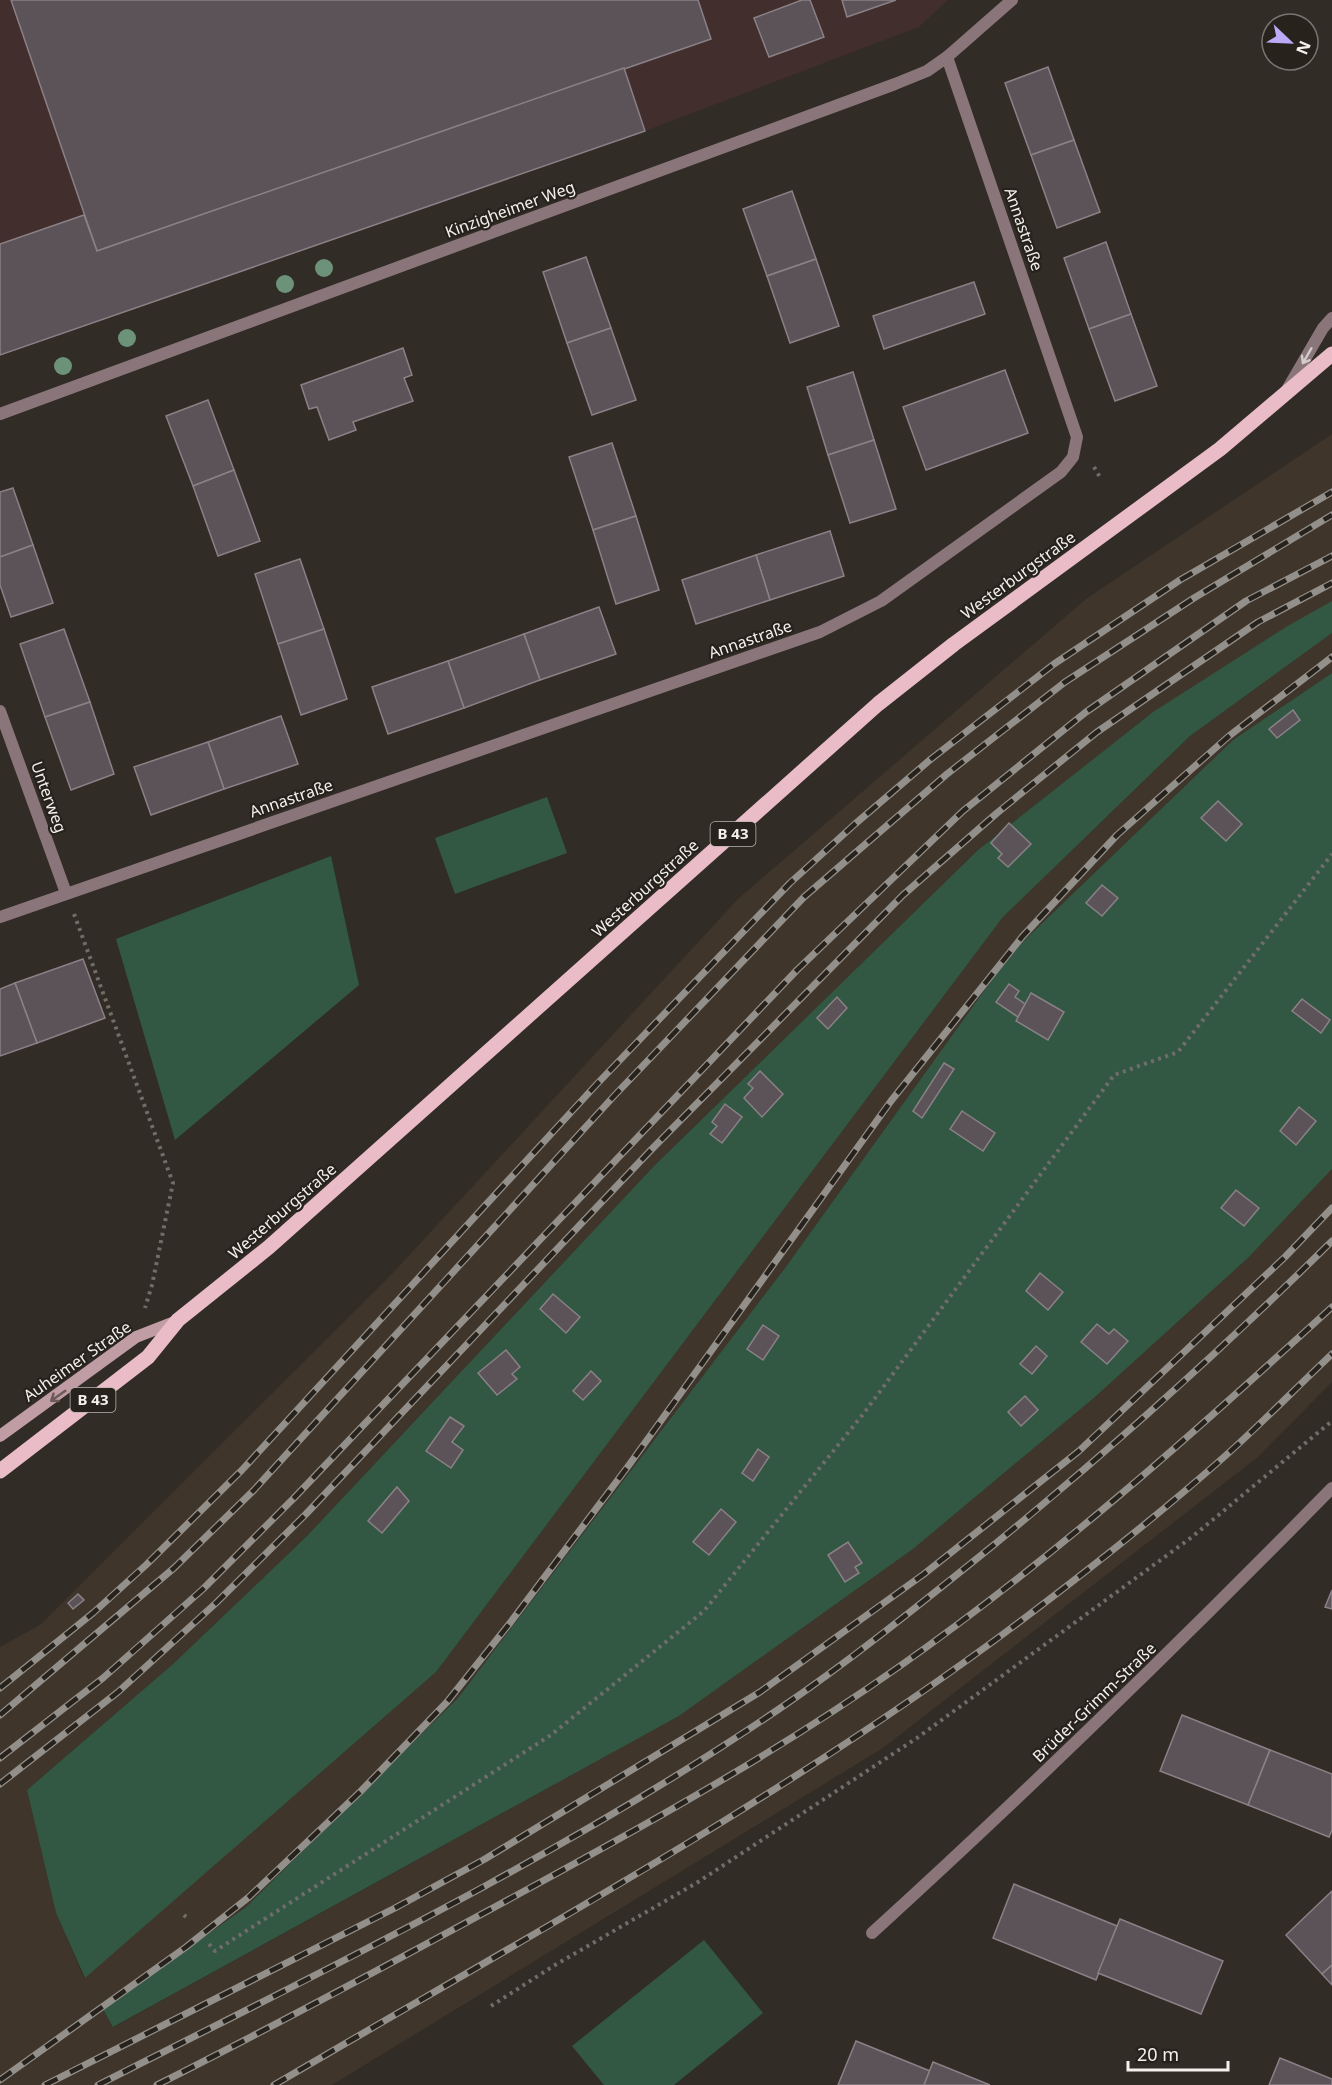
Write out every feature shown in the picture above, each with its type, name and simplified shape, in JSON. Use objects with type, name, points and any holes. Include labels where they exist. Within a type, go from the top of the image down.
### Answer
[{"type":"main road","name":"Westerburgstraße","points":[[0,1472],[148,1357],[178,1320],[269,1247],[878,704],[971,631],[1220,449],[1332,354]]},
{"type":"main road","name":"Auheimer Straße","points":[[0,1436],[136,1337],[178,1320]]},
{"type":"street","name":"Kinzigheimer Weg","points":[[0,414],[927,71],[947,57],[1012,0]]},
{"type":"street","name":"Annastraße","points":[[0,917],[820,632],[880,601],[1068,466],[1076,448],[1077,437],[947,57]]},
{"type":"street","points":[[1284,396],[1323,328],[1332,318]]},
{"type":"street","name":"Unterweg","points":[[0,711],[66,893]]},
{"type":"street","name":"Brüder-Grimm-Straße","points":[[872,1933],[995,1821],[1107,1713],[1332,1488]]},
{"type":"path","points":[[209,1944],[215,1951],[551,1735],[704,1611],[864,1413],[1114,1075],[1178,1052],[1332,854]]},
{"type":"path","points":[[66,893],[173,1183],[152,1285]]},
{"type":"path","points":[[491,2006],[555,1965],[698,1882],[917,1738],[1192,1537],[1332,1421]]},
{"type":"shaded area","points":[[0,0],[948,0],[919,27],[645,131],[0,355]]},
{"type":"shaded area","points":[[1332,434],[1332,604],[1153,712],[978,850],[655,1165],[307,1536],[173,1664],[27,1790],[56,1913],[84,1978],[436,1672],[1003,917],[1190,736],[1332,633],[1332,673],[1233,740],[1012,952],[785,1268],[458,1698],[246,1907],[103,2009],[114,2027],[679,1716],[913,1549],[1095,1397],[1249,1257],[1332,1169],[1332,1382],[1258,1457],[883,1748],[332,2085],[0,2085],[0,1647],[40,1625],[390,1276],[738,899],[1086,599]]},
{"type":"green space","points":[[1332,601],[1332,633],[1190,736],[1003,917],[436,1672],[85,1978],[56,1913],[27,1790],[173,1664],[307,1536],[655,1165],[978,850],[1153,712],[1286,627]]},
{"type":"green space","points":[[1332,673],[1332,1169],[1249,1257],[1095,1397],[913,1549],[679,1716],[113,2027],[103,2009],[246,1907],[458,1698],[785,1268],[1012,952],[1233,740]]},
{"type":"green space","points":[[547,797],[567,853],[455,894],[435,838]]},
{"type":"green space","points":[[331,856],[359,985],[175,1140],[116,939]]},
{"type":"green space","points":[[704,1940],[763,2013],[674,2085],[604,2085],[572,2046]]},
{"type":"building","points":[[11,0],[698,0],[711,39],[97,251]]},
{"type":"building","points":[[802,0],[810,0],[824,37],[769,57],[754,18]]},
{"type":"building","points":[[842,0],[896,0],[847,17]]},
{"type":"building","points":[[1048,67],[1074,140],[1031,155],[1005,83]]},
{"type":"building","points":[[624,68],[645,131],[0,355],[0,244],[84,215],[97,251]]},
{"type":"building","points":[[1074,140],[1100,212],[1057,228],[1031,155]]},
{"type":"building","points":[[792,191],[816,259],[767,276],[743,209]]},
{"type":"building","points":[[1106,242],[1131,314],[1089,329],[1064,258]]},
{"type":"building","points":[[586,257],[611,328],[567,343],[543,272]]},
{"type":"building","points":[[816,259],[839,326],[790,343],[767,276]]},
{"type":"building","points":[[974,282],[985,314],[884,349],[873,316]]},
{"type":"building","points":[[1131,314],[1157,386],[1115,401],[1089,329]]},
{"type":"building","points":[[611,328],[636,400],[592,415],[567,343]]},
{"type":"building","points":[[403,348],[412,375],[404,378],[413,401],[353,422],[356,430],[329,440],[317,407],[309,409],[301,385]]},
{"type":"building","points":[[1005,370],[1028,433],[926,470],[903,407]]},
{"type":"building","points":[[853,372],[874,440],[828,455],[807,387]]},
{"type":"building","points":[[208,400],[234,470],[193,486],[166,416]]},
{"type":"building","points":[[874,440],[896,509],[850,523],[828,455]]},
{"type":"building","points":[[612,443],[636,516],[593,530],[569,457]]},
{"type":"building","points":[[234,470],[260,541],[218,556],[193,486]]},
{"type":"building","points":[[13,488],[33,545],[0,557],[0,492]]},
{"type":"building","points":[[636,516],[659,590],[616,604],[593,530]]},
{"type":"building","points":[[830,531],[844,576],[770,600],[756,555]]},
{"type":"building","points":[[33,545],[53,603],[11,617],[0,585],[0,557]]},
{"type":"building","points":[[756,555],[770,600],[696,624],[682,580]]},
{"type":"building","points":[[300,559],[324,629],[278,644],[255,574]]},
{"type":"building","points":[[599,607],[616,654],[540,680],[524,634]]},
{"type":"building","points":[[64,629],[90,702],[45,717],[20,644]]},
{"type":"building","points":[[324,629],[347,699],[301,715],[278,644]]},
{"type":"building","points":[[524,634],[540,680],[464,708],[448,661]]},
{"type":"building","points":[[448,661],[464,708],[388,734],[372,687]]},
{"type":"building","points":[[90,702],[114,774],[71,790],[45,717]]},
{"type":"building","points":[[1293,710],[1300,720],[1277,738],[1269,729]]},
{"type":"building","points":[[281,716],[298,764],[224,789],[208,742]]},
{"type":"building","points":[[208,742],[224,789],[151,815],[134,767]]},
{"type":"building","points":[[1218,801],[1242,824],[1226,841],[1201,818]]},
{"type":"building","points":[[1009,823],[1031,844],[1008,867],[998,858],[1002,854],[991,843]]},
{"type":"building","points":[[1102,885],[1118,898],[1102,916],[1086,903]]},
{"type":"building","points":[[83,959],[105,1018],[37,1043],[15,983]]},
{"type":"building","points":[[15,983],[37,1043],[0,1056],[0,989]]},
{"type":"building","points":[[1009,984],[1019,991],[1015,997],[1025,1004],[1018,1017],[996,1002]]},
{"type":"building","points":[[1031,993],[1064,1012],[1048,1040],[1016,1021]]},
{"type":"building","points":[[837,997],[847,1008],[828,1029],[817,1018]]},
{"type":"building","points":[[1302,999],[1330,1020],[1321,1033],[1292,1011]]},
{"type":"building","points":[[944,1063],[954,1069],[922,1118],[913,1111]]},
{"type":"building","points":[[760,1071],[783,1094],[762,1117],[744,1098],[753,1088],[748,1084]]},
{"type":"building","points":[[725,1104],[742,1117],[722,1143],[710,1134],[717,1126],[712,1122]]},
{"type":"building","points":[[1299,1107],[1316,1121],[1296,1145],[1280,1131]]},
{"type":"building","points":[[962,1111],[995,1133],[983,1151],[950,1129]]},
{"type":"building","points":[[1236,1190],[1259,1208],[1244,1226],[1221,1208]]},
{"type":"building","points":[[1040,1273],[1063,1292],[1048,1310],[1026,1291]]},
{"type":"building","points":[[553,1294],[580,1317],[566,1333],[540,1309]]},
{"type":"building","points":[[1097,1324],[1109,1334],[1114,1329],[1128,1341],[1107,1364],[1081,1342]]},
{"type":"building","points":[[763,1325],[779,1336],[763,1360],[747,1349]]},
{"type":"building","points":[[1036,1346],[1047,1356],[1032,1374],[1020,1364]]},
{"type":"building","points":[[506,1350],[520,1367],[512,1374],[517,1379],[497,1395],[478,1373]]},
{"type":"building","points":[[591,1371],[601,1381],[583,1400],[573,1391]]},
{"type":"building","points":[[1025,1396],[1038,1410],[1021,1426],[1008,1412]]},
{"type":"building","points":[[450,1417],[464,1426],[452,1442],[463,1450],[451,1468],[426,1451]]},
{"type":"building","points":[[758,1449],[769,1457],[753,1481],[742,1473]]},
{"type":"building","points":[[397,1487],[409,1501],[382,1533],[368,1521]]},
{"type":"building","points":[[721,1509],[736,1522],[709,1555],[693,1542]]},
{"type":"building","points":[[848,1542],[862,1563],[855,1567],[859,1573],[845,1582],[828,1555]]},
{"type":"building","points":[[1332,1590],[1332,1609],[1325,1607]]},
{"type":"building","points":[[78,1594],[84,1600],[73,1609],[68,1603]]},
{"type":"building","points":[[1182,1715],[1270,1750],[1248,1805],[1160,1771]]},
{"type":"building","points":[[1270,1750],[1332,1774],[1332,1830],[1329,1837],[1248,1805]]},
{"type":"building","points":[[1014,1884],[1117,1926],[1096,1980],[993,1938]]},
{"type":"building","points":[[1332,1891],[1332,1965],[1322,1974],[1286,1935]]},
{"type":"building","points":[[1120,1919],[1223,1961],[1201,2014],[1098,1973]]},
{"type":"building","points":[[1332,1965],[1332,1985],[1322,1974]]},
{"type":"building","points":[[856,2041],[930,2071],[924,2085],[838,2085]]},
{"type":"building","points":[[1280,2058],[1332,2079],[1332,2085],[1269,2085]]},
{"type":"building","points":[[933,2062],[990,2085],[924,2085]]},
{"type":"railway","points":[[0,1688],[93,1613],[146,1565],[242,1470],[596,1085],[790,883],[855,824],[931,759],[1054,664],[1180,580],[1332,492]]},
{"type":"railway","points":[[0,1715],[174,1568],[254,1490],[614,1096],[804,897],[947,774],[1065,682],[1194,598],[1332,515]]},
{"type":"railway","points":[[0,1758],[103,1678],[203,1589],[294,1498],[797,970],[963,811],[1086,712],[1246,601],[1332,556]]},
{"type":"railway","points":[[0,1784],[118,1692],[216,1603],[306,1514],[650,1151],[903,895],[997,813],[1097,732],[1258,622],[1332,583]]},
{"type":"railway","points":[[0,2080],[186,1947],[249,1897],[361,1791],[447,1702],[510,1623],[629,1465],[891,1101],[1022,937],[1117,835],[1229,736],[1332,657]]},
{"type":"railway","points":[[45,2085],[395,1908],[485,1859],[760,1692],[924,1574],[1079,1451],[1285,1257],[1332,1208]]},
{"type":"railway","points":[[98,2085],[445,1908],[614,1813],[779,1709],[888,1629],[1039,1508],[1209,1359],[1332,1241]]},
{"type":"railway","points":[[157,2085],[623,1837],[764,1755],[855,1697],[957,1625],[1068,1538],[1228,1401],[1332,1307]]},
{"type":"railway","points":[[274,2085],[655,1863],[842,1746],[933,1684],[1022,1620],[1150,1520],[1238,1444],[1332,1354]]}]
